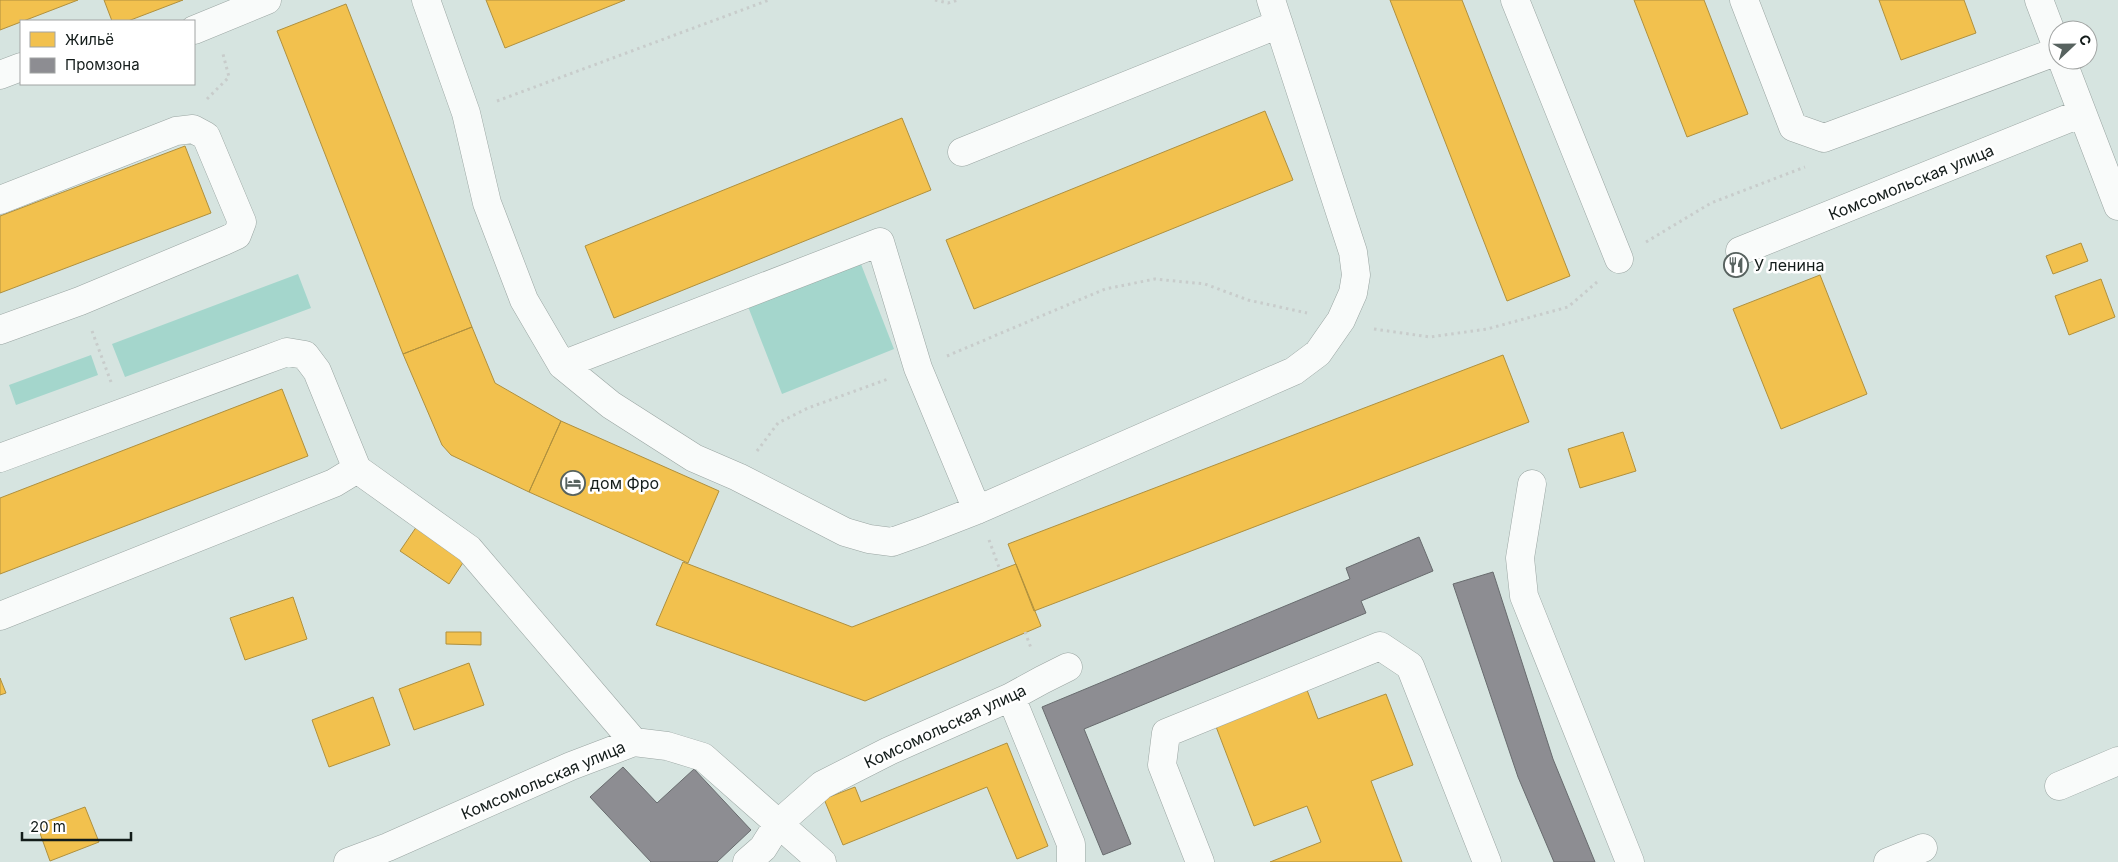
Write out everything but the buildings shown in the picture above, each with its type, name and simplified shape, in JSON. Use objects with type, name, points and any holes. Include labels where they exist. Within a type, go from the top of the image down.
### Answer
[{"type":"street","points":[[204,25],[268,0]]},
{"type":"street","points":[[426,0],[466,113],[487,203],[524,300],[562,365],[619,411],[694,458],[738,477],[845,532],[869,539],[892,542],[977,510],[1294,371],[1318,353],[1341,320],[1353,293],[1356,275],[1353,252],[1275,12],[962,152]]},
{"type":"street","points":[[1515,0],[1619,258]]},
{"type":"street","points":[[1744,0],[1793,127],[1824,138],[2048,55]]},
{"type":"street","points":[[2039,0],[2048,24]]},
{"type":"street","points":[[0,75],[20,67]]},
{"type":"street","points":[[2066,70],[2082,113],[2112,172],[2118,206]]},
{"type":"street","name":"Комсомольская улица","points":[[1740,251],[2082,113]]},
{"type":"street","points":[[0,200],[176,131],[193,129],[206,136],[242,222],[237,234],[80,301],[0,330]]},
{"type":"street","points":[[562,365],[880,242],[918,368],[977,510]]},
{"type":"street","points":[[0,458],[288,352],[305,355],[317,371],[357,469],[469,549],[634,742]]},
{"type":"street","points":[[0,616],[321,488],[357,469]]},
{"type":"street","points":[[1532,484],[1520,558],[1524,596],[1630,862]]},
{"type":"street","points":[[1200,862],[1162,765],[1166,733],[1380,646],[1410,666],[1487,862]]},
{"type":"street","name":"Комсомольская улица","points":[[778,824],[822,785],[889,751],[1011,697],[1068,668]]},
{"type":"street","points":[[1011,697],[1071,844],[1071,862]]},
{"type":"street","name":"Комсомольская улица","points":[[348,862],[388,847],[571,766],[634,742],[667,746],[703,757],[822,862]]},
{"type":"street","points":[[2059,786],[2118,761]]},
{"type":"street","points":[[747,862],[763,848],[778,824]]},
{"type":"street","points":[[1888,862],[1923,848]]},
{"type":"path","points":[[466,113],[769,0]]},
{"type":"path","points":[[935,0],[948,3],[958,0]]},
{"type":"path","points":[[176,131],[229,77],[204,25]]},
{"type":"path","points":[[738,477],[778,423],[808,408],[918,368],[1105,289],[1155,279],[1205,284],[1248,300],[1380,330],[1430,337],[1487,329],[1568,307],[1598,282],[1619,258],[1711,203],[1813,164]]},
{"type":"path","points":[[92,334],[107,370]]},
{"type":"green space","points":[[859,259],[894,349],[782,394],[747,304]]},
{"type":"green space","points":[[298,274],[311,308],[125,377],[112,344]]},
{"type":"green space","points":[[91,355],[98,375],[16,405],[9,385]]},
{"type":"place","name":"У ленина","points":[[1736,265]]},
{"type":"place","name":"дом Фро","points":[[573,483]]}]
